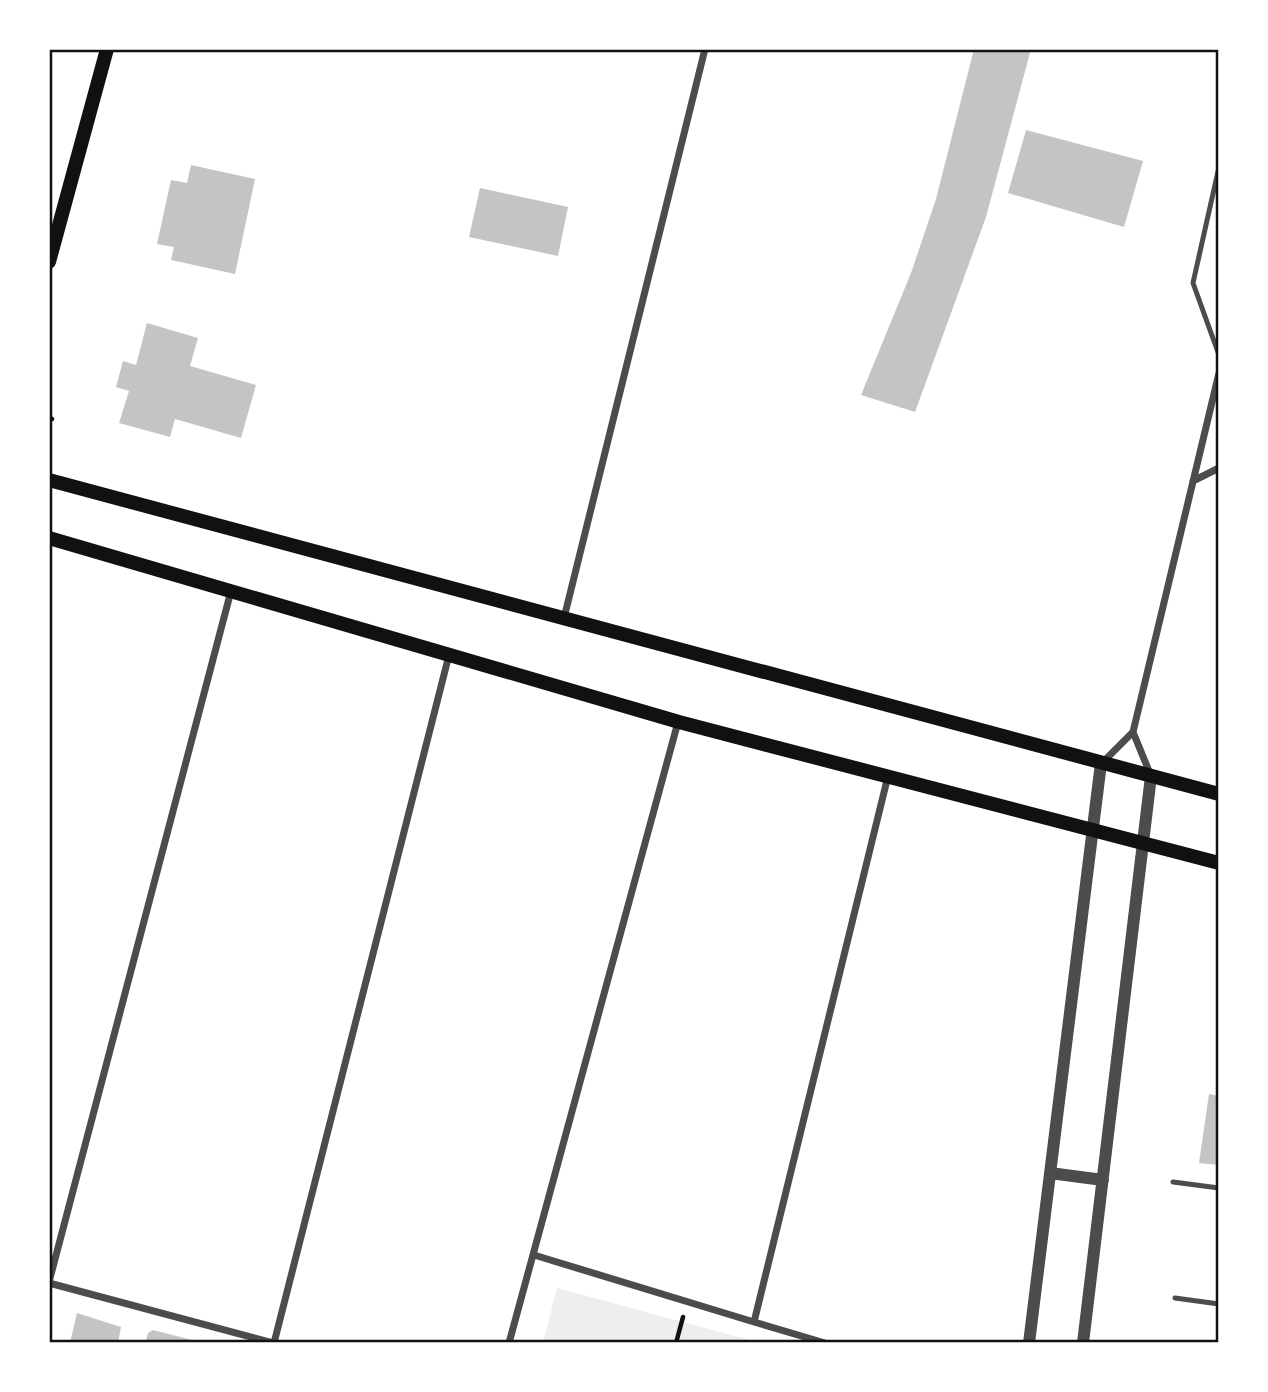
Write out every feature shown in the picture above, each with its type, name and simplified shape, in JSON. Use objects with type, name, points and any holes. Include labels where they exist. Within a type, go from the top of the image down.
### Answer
[{"type":"main road","points":[[49,262],[107,49]]},
{"type":"main road","points":[[49,480],[1219,794]]},
{"type":"main road","points":[[49,538],[679,722],[1219,863]]},
{"type":"street","points":[[564,618],[705,49]]},
{"type":"street","points":[[1029,1343],[1101,763],[1133,732],[1219,373]]},
{"type":"street","points":[[1193,481],[1219,468]]},
{"type":"street","points":[[231,591],[49,1282],[273,1343],[450,654]]},
{"type":"street","points":[[509,1343],[679,722]]},
{"type":"street","points":[[1083,1343],[1151,776],[1133,732]]},
{"type":"street","points":[[754,1322],[888,776]]},
{"type":"street","points":[[1050,1173],[1103,1180]]},
{"type":"street","points":[[534,1255],[825,1343]]},
{"type":"lane","points":[[1219,167],[1193,283],[1219,355]]},
{"type":"lane","points":[[1172,1182],[1219,1188]]},
{"type":"lane","points":[[1175,1298],[1219,1304]]},
{"type":"path","points":[[676,1343],[687,1301]]},
{"type":"shaded area","points":[[557,1288],[761,1343],[543,1343]]},
{"type":"building","points":[[974,49],[1031,49],[986,217],[915,412],[861,395],[911,273],[936,199]]},
{"type":"building","points":[[1026,130],[1143,161],[1124,227],[1008,193]]},
{"type":"building","points":[[191,165],[255,179],[235,274],[171,260],[174,247],[157,244],[171,180],[187,183]]},
{"type":"building","points":[[480,188],[568,207],[558,256],[469,237]]},
{"type":"building","points":[[147,323],[198,338],[190,366],[256,385],[241,438],[175,419],[170,437],[119,423],[129,391],[116,387],[123,361],[136,365]]},
{"type":"building","points":[[1209,1094],[1219,1096],[1219,1165],[1199,1163]]},
{"type":"building","points":[[77,1313],[121,1327],[118,1343],[70,1343]]},
{"type":"building","points":[[153,1330],[200,1343],[145,1343],[148,1333]]}]
